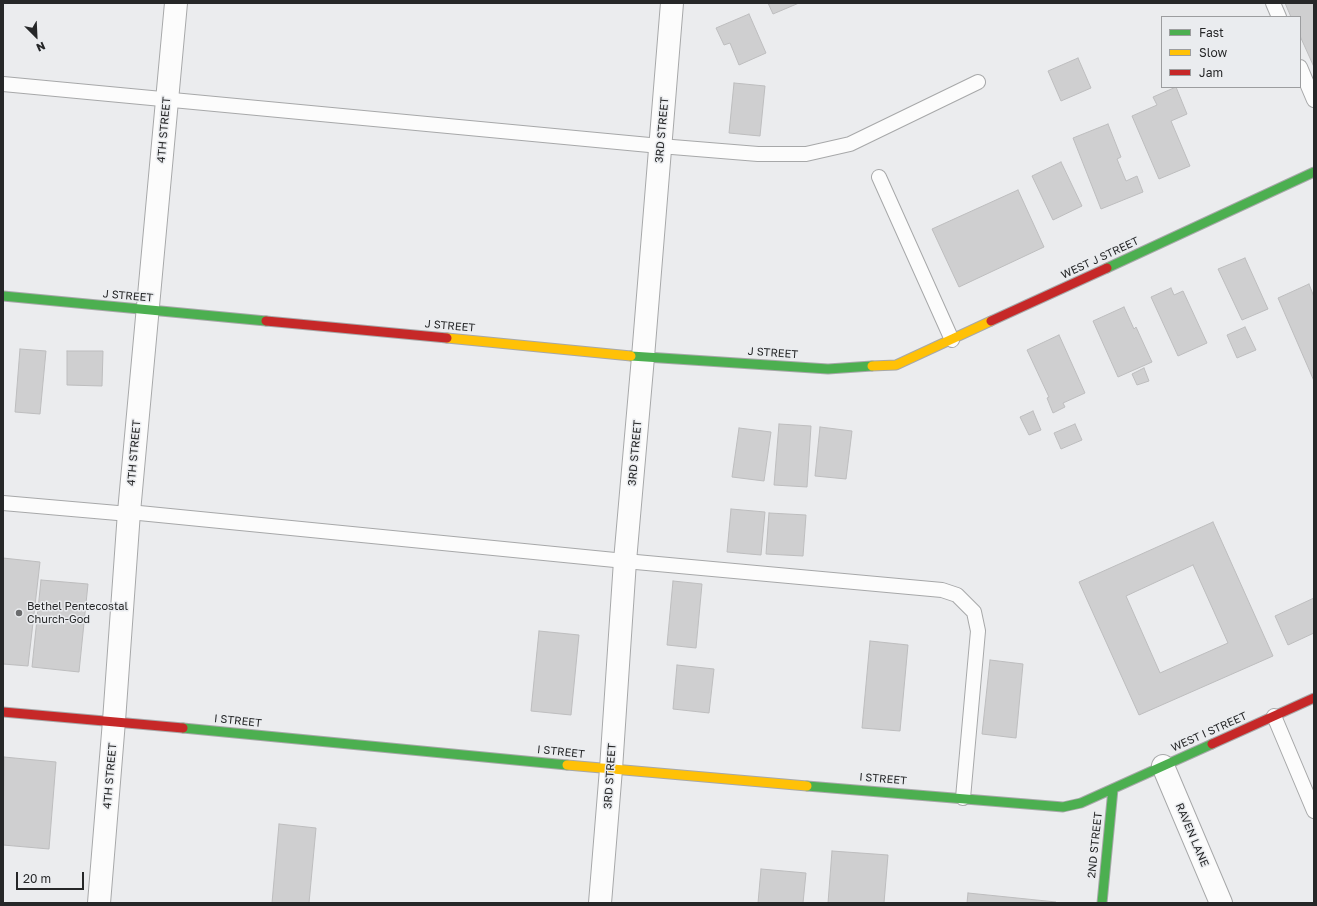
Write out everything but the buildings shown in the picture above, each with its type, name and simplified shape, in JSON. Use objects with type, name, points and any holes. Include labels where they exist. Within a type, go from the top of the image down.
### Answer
[{"type":"street","name":"4TH STREET","points":[[99,903],[129,513],[176,3]]},
{"type":"street","name":"3RD STREET","points":[[600,903],[611,769],[625,561],[672,3]]},
{"type":"street","name":"WEST J STREET","points":[[896,365],[1314,172]]},
{"type":"street","name":"J STREET","points":[[3,296],[643,356],[828,369],[896,365]]},
{"type":"street","name":"WEST I STREET","points":[[1113,789],[1314,698]]},
{"type":"street","name":"I STREET","points":[[3,712],[114,721],[611,769],[1063,807],[1081,802],[1113,789]]},
{"type":"street","name":"RAVEN LANE","points":[[1163,766],[1221,903]]},
{"type":"street","name":"2ND STREET","points":[[1102,903],[1113,789]]},
{"type":"lane","points":[[1273,3],[1279,16]]},
{"type":"lane","points":[[1301,69],[1314,100]]},
{"type":"lane","points":[[3,84],[660,146],[758,154],[806,154],[850,144],[978,82]]},
{"type":"lane","points":[[879,177],[952,340]]},
{"type":"lane","points":[[3,503],[129,513],[942,590],[956,595],[974,612],[978,631],[963,798]]},
{"type":"lane","points":[[1274,716],[1314,811]]},
{"type":"traffic: fast","points":[[1107,268],[1314,172]]},
{"type":"traffic: fast","points":[[3,296],[266,321]]},
{"type":"traffic: fast","points":[[631,356],[828,369],[872,366]]},
{"type":"traffic: fast","points":[[183,728],[567,765]]},
{"type":"traffic: fast","points":[[807,786],[1063,807],[1081,803],[1212,744]]},
{"type":"traffic: fast","points":[[1102,903],[1113,789]]},
{"type":"traffic: slow","points":[[872,366],[896,365],[991,321]]},
{"type":"traffic: slow","points":[[447,338],[631,356]]},
{"type":"traffic: slow","points":[[567,765],[807,786]]},
{"type":"traffic: jam","points":[[991,321],[1107,268]]},
{"type":"traffic: jam","points":[[266,321],[447,338]]},
{"type":"traffic: jam","points":[[1212,744],[1314,698]]},
{"type":"traffic: jam","points":[[3,712],[183,728]]},
{"type":"place","name":"Bethel Pentecostal Church-God","points":[[19,613]]}]
